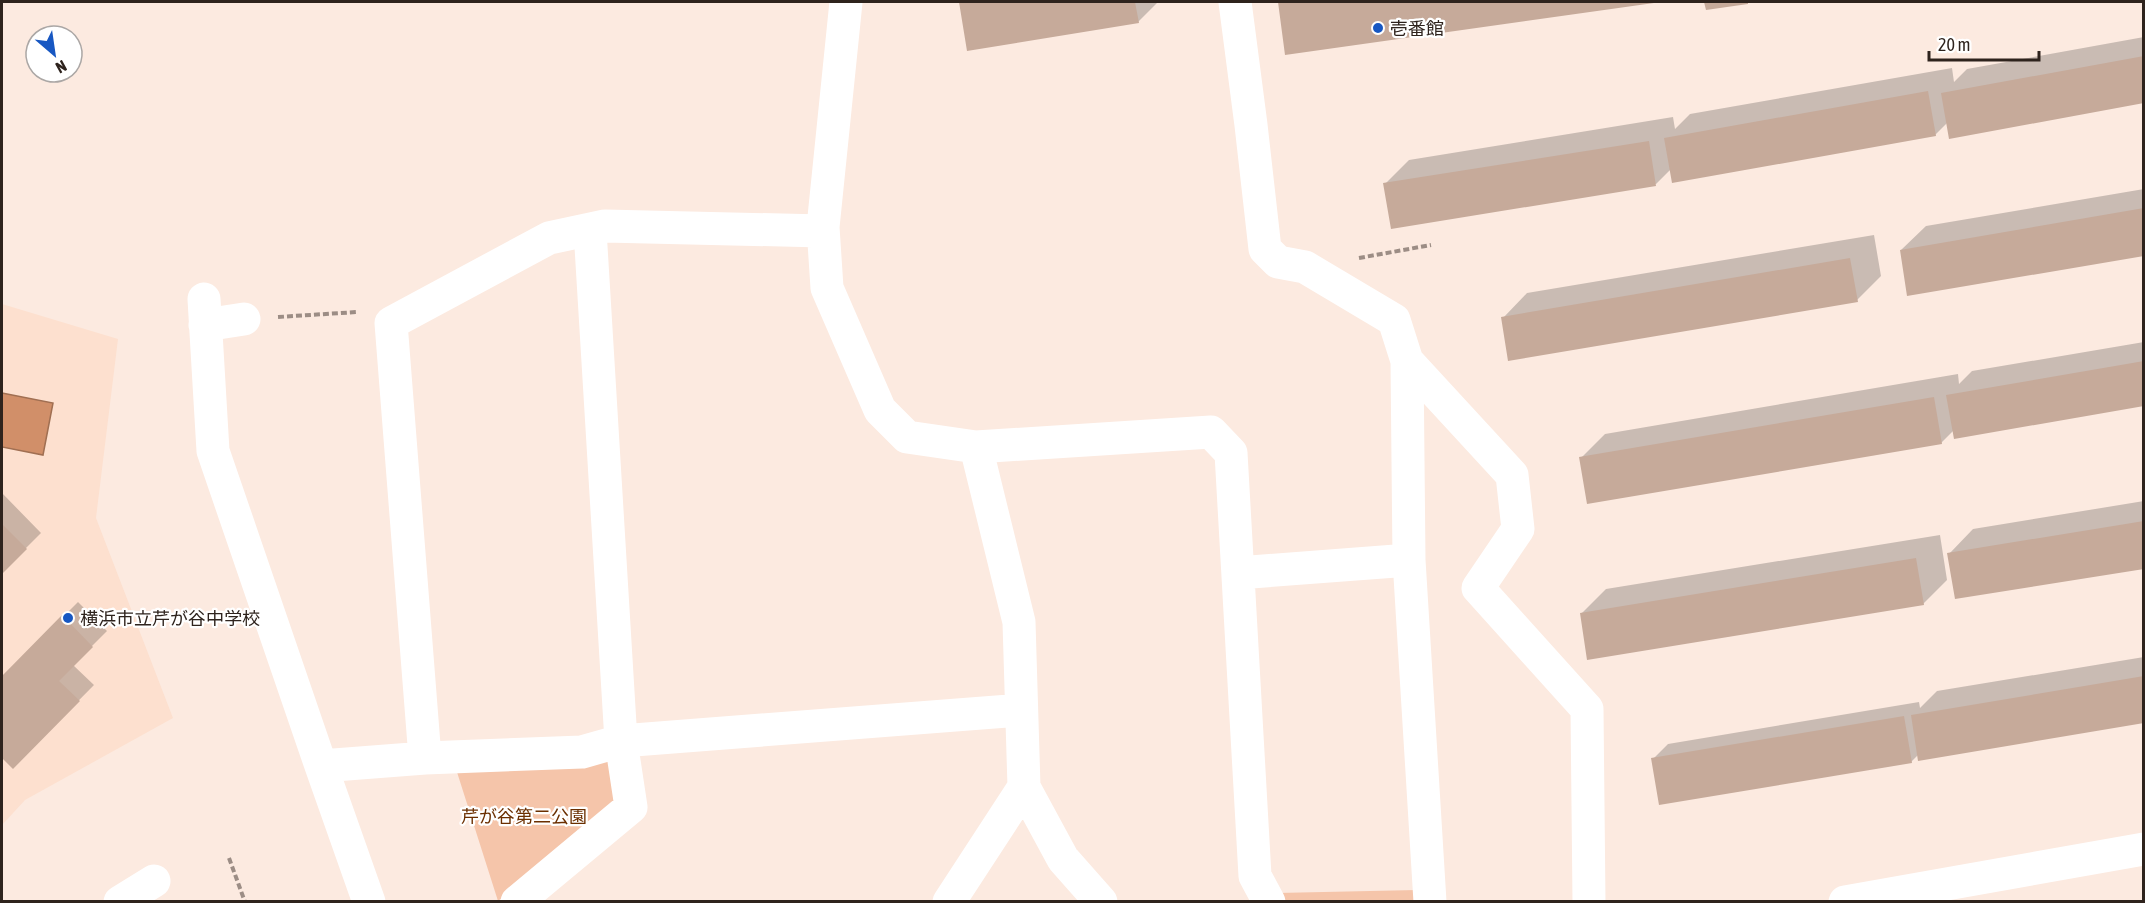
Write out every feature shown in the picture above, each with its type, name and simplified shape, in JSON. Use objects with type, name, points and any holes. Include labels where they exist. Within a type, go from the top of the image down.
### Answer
[{"type":"street","points":[[846,2],[823,231],[827,288],[880,410],[907,436],[976,447],[1211,432],[1231,453],[1255,876],[1269,902]]},
{"type":"street","points":[[1235,2],[1265,249],[1278,262],[1305,267],[1394,320],[1407,361],[1409,560],[1430,902]]},
{"type":"street","points":[[425,758],[379,317],[549,238],[605,226],[823,231]]},
{"type":"street","points":[[517,902],[631,807],[621,741],[590,230]]},
{"type":"street","points":[[244,319],[205,312],[213,451],[369,902]]},
{"type":"street","points":[[1407,361],[1512,475],[1518,529],[1478,588],[1587,709],[1589,902]]},
{"type":"street","points":[[976,447],[1018,622],[1024,787],[1063,859],[1101,902]]},
{"type":"street","points":[[1238,573],[1409,560]]},
{"type":"street","points":[[321,766],[425,758],[582,752],[621,741],[1021,710]]},
{"type":"street","points":[[949,902],[1024,787]]},
{"type":"street","points":[[1845,902],[2144,849]]},
{"type":"street","points":[[120,902],[154,881]]},
{"type":"path","points":[[1348,260],[1431,245]]},
{"type":"path","points":[[244,319],[379,317]]},
{"type":"path","points":[[229,858],[245,902]]},
{"type":"shaded area","name":"横浜市立芹が谷中学校","points":[[2,304],[118,339],[96,518],[173,718],[25,800],[2,825]]},
{"type":"shaded area","points":[[2,393],[53,403],[43,455],[2,447]]},
{"type":"green space","name":"芹が谷第二公園","points":[[609,755],[617,803],[498,901],[456,769]]},
{"type":"green space","points":[[1417,890],[1418,901],[1281,901],[1277,893]]},
{"type":"building","points":[[959,2],[1135,2],[1139,23],[967,51]]},
{"type":"building","name":"壱番館","points":[[1278,2],[1654,2],[1654,3],[1285,55]]},
{"type":"building","points":[[1704,2],[1748,2],[1748,4],[1706,10]]},
{"type":"building","points":[[2144,56],[2144,103],[1949,139],[1941,93]]},
{"type":"building","points":[[1928,91],[1936,136],[1672,183],[1664,138]]},
{"type":"building","points":[[1649,141],[1656,186],[1391,229],[1383,183]]},
{"type":"building","points":[[2144,208],[2144,256],[1907,296],[1900,250]]},
{"type":"building","points":[[1850,258],[1858,302],[1508,361],[1501,317]]},
{"type":"building","points":[[2144,361],[2144,406],[1954,439],[1946,395]]},
{"type":"building","points":[[1934,397],[1942,444],[1587,504],[1579,457]]},
{"type":"building","points":[[2144,521],[2144,569],[1955,599],[1947,553]]},
{"type":"building","points":[[2,524],[27,549],[2,574]]},
{"type":"building","points":[[1916,558],[1924,605],[1587,660],[1580,613]]},
{"type":"building","points":[[62,615],[93,647],[59,681],[80,701],[13,769],[2,758],[2,676]]},
{"type":"building","points":[[2144,676],[2144,723],[1918,761],[1911,715]]},
{"type":"building","points":[[1904,716],[1912,763],[1659,805],[1651,758]]},
{"type":"place","name":"壱番館","points":[[1378,28]]},
{"type":"place","name":"横浜市立芹が谷中学校","points":[[68,618]]}]
